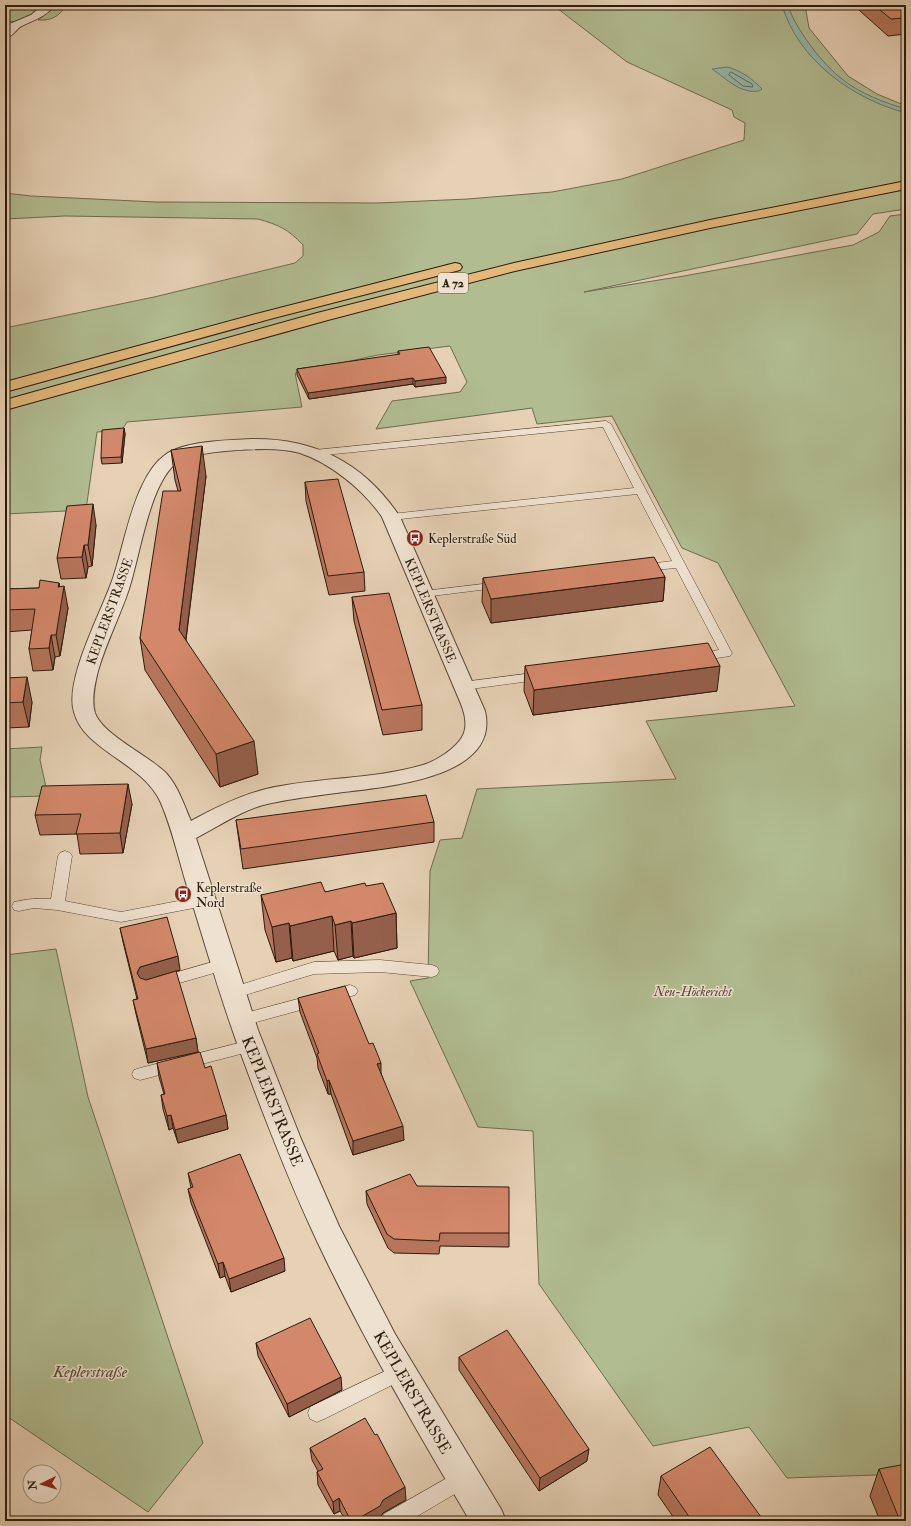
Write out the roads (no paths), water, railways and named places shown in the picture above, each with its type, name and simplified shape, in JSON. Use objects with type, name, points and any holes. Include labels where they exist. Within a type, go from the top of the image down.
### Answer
[{"type":"highway","points":[[789,193],[906,172]]},
{"type":"highway","name":"A 72","points":[[5,405],[370,304],[512,268],[694,226],[906,185]]},
{"type":"highway","points":[[545,245],[576,238]]},
{"type":"highway","name":"A 72","points":[[5,387],[265,316],[468,264]]},
{"type":"street","points":[[5,35],[10,24],[35,17],[50,5]]},
{"type":"street","name":"KEPLERSTRASSE","points":[[184,835],[230,810],[264,798],[428,770],[445,762],[464,749],[473,737],[476,726],[474,707],[463,686],[391,517],[377,495],[361,482],[315,453],[300,448],[260,443],[229,446],[183,453],[171,458],[163,466],[145,500],[122,583],[89,668],[84,688],[84,714],[89,723],[118,748],[151,770],[166,789],[184,835],[232,993],[246,1033],[280,1119],[330,1236],[351,1282],[400,1372],[489,1521]]},
{"type":"lane","points":[[315,453],[606,424],[726,654],[684,659]]},
{"type":"lane","points":[[391,517],[641,490]]},
{"type":"lane","points":[[633,569],[680,564]]},
{"type":"lane","points":[[424,594],[512,584]]},
{"type":"lane","points":[[463,686],[557,674]]},
{"type":"lane","points":[[57,905],[65,856]]},
{"type":"lane","points":[[19,906],[34,903],[57,905],[121,917],[204,901]]},
{"type":"lane","points":[[148,986],[224,965]]},
{"type":"lane","points":[[232,993],[314,968],[380,966],[432,971]]},
{"type":"lane","points":[[140,1074],[350,991]]},
{"type":"lane","points":[[318,1413],[400,1372]]},
{"type":"lane","points":[[391,1521],[463,1478]]},
{"type":"water","points":[[782,5],[788,5],[796,24],[810,45],[834,73],[864,93],[881,101],[906,109],[906,113],[886,107],[867,98],[830,74],[814,60],[801,43],[790,25]]},
{"type":"water","points":[[727,67],[746,75],[762,89],[759,91],[752,91],[740,88],[712,69]]},
{"type":"place","name":"Keplerstraße Süd","points":[[415,538]]},
{"type":"place","name":"Keplerstraße Nord","points":[[183,894]]},
{"type":"park label","name":"Neu-Höckericht","points":[[693,991]]},
{"type":"park label","name":"Keplerstraße","points":[[90,1371]]}]
